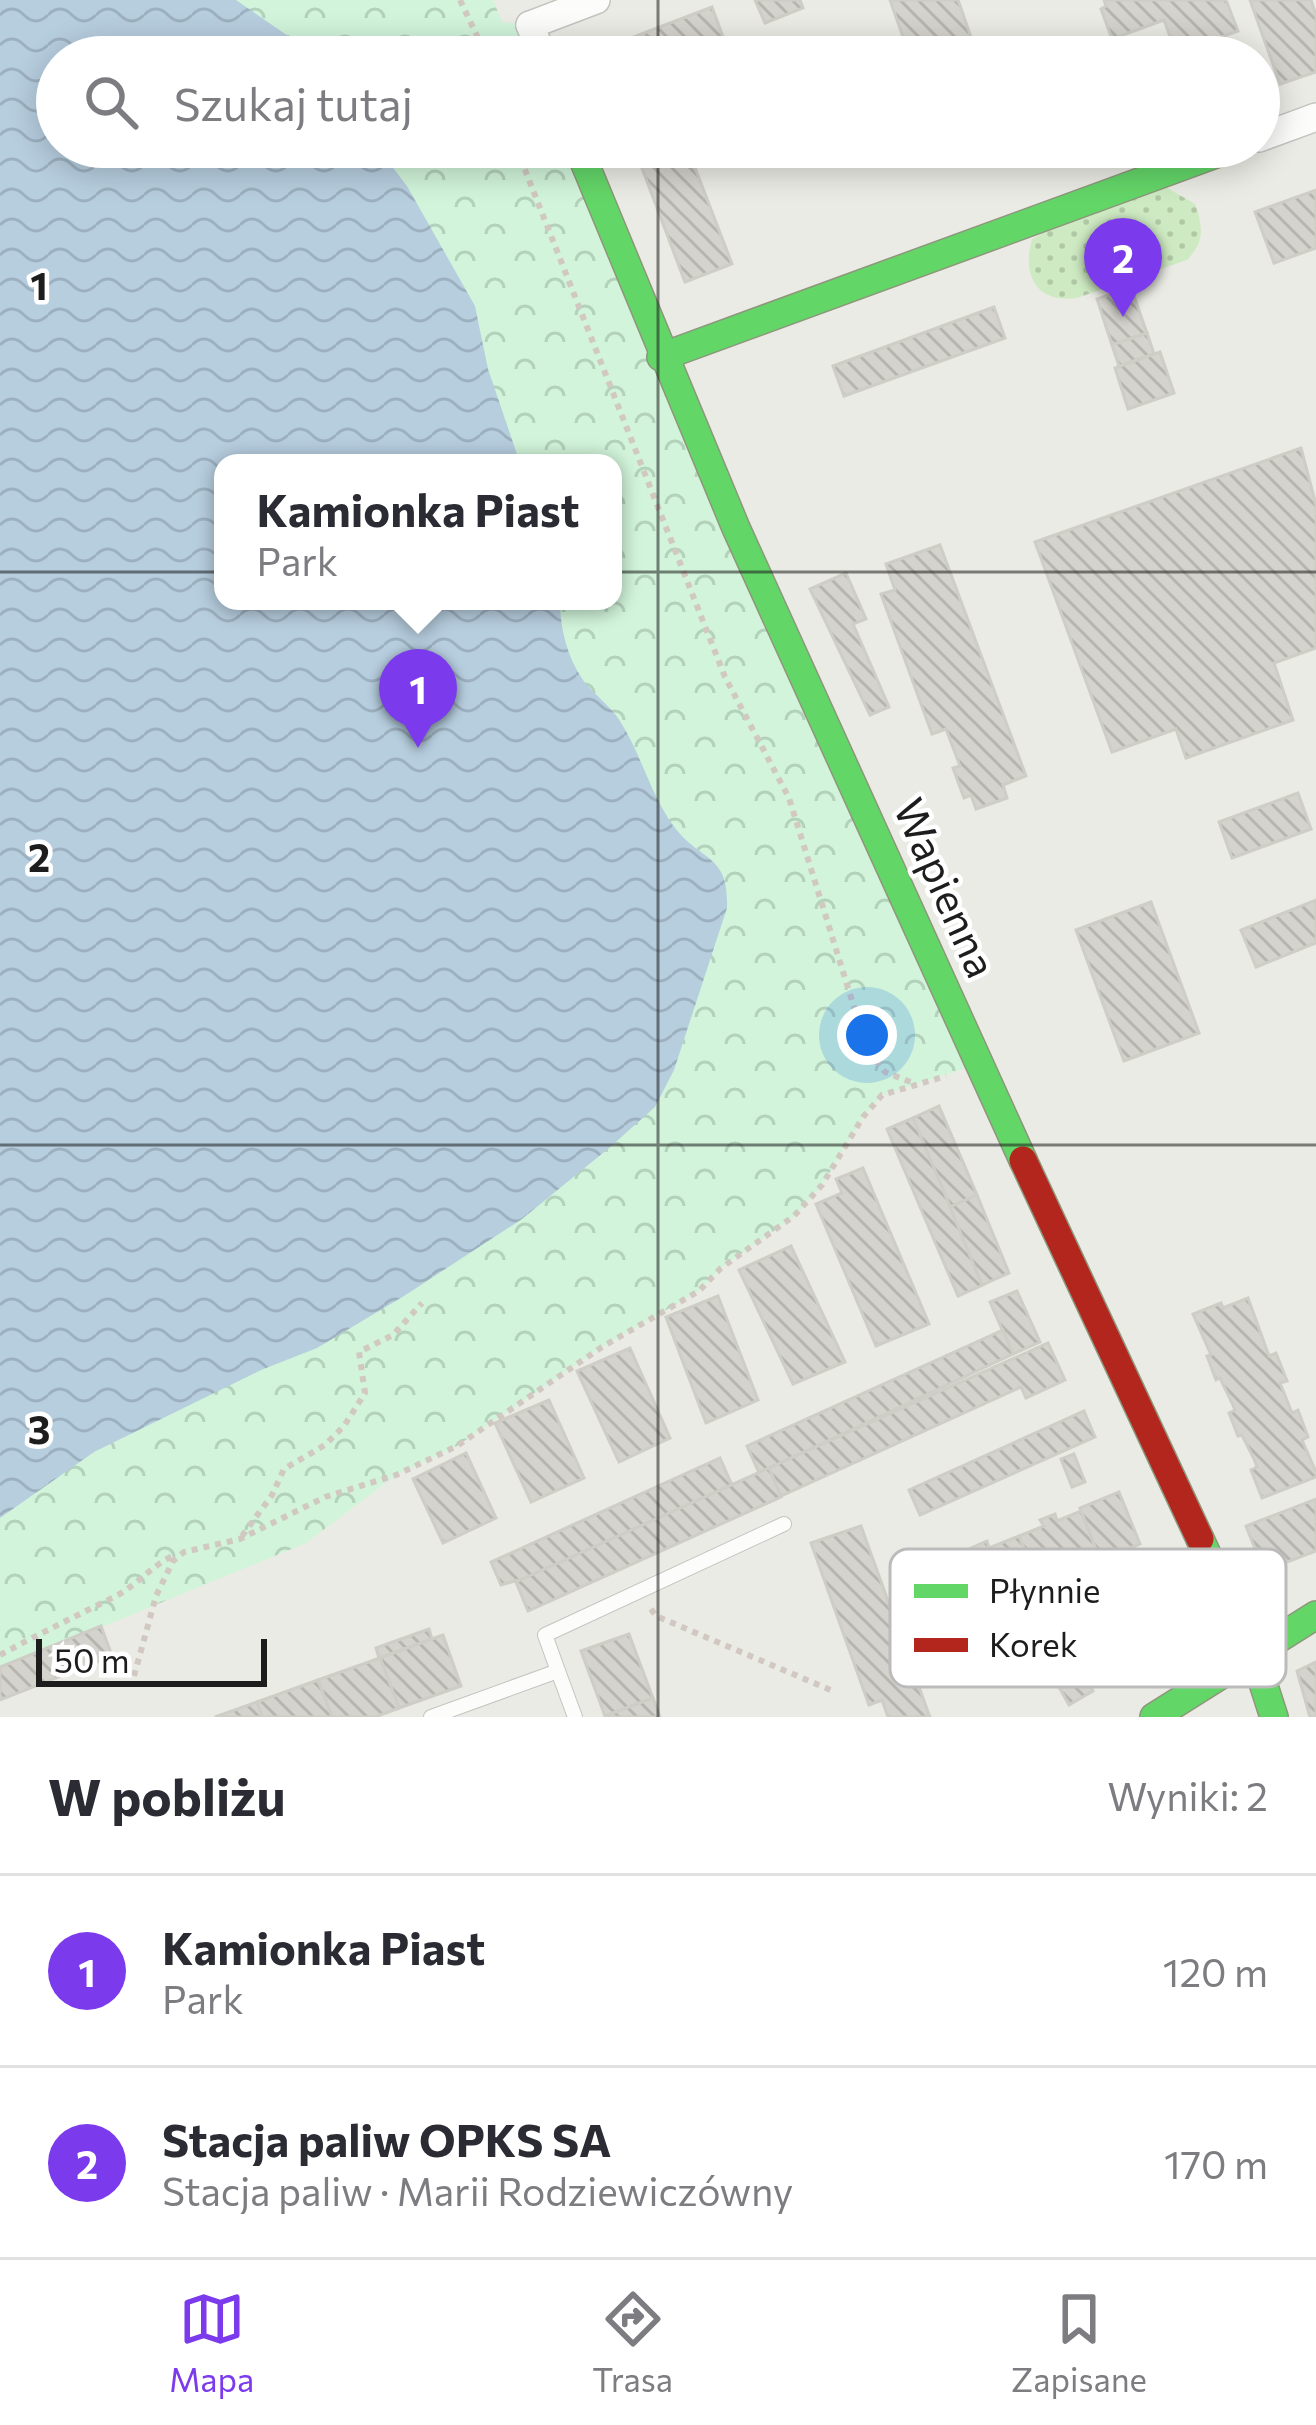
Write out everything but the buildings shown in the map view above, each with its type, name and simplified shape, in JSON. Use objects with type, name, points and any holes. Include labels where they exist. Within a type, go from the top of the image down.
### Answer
[{"type":"street","points":[[532,12],[596,0]]},
{"type":"street","points":[[1280,130],[1316,117]]},
{"type":"street","name":"Wapienna","points":[[586,168],[661,357],[979,1064],[1206,1549]]},
{"type":"street","points":[[661,357],[1178,168]]},
{"type":"street","points":[[1286,1635],[1316,1616]]},
{"type":"street","points":[[1154,1717],[1202,1687]]},
{"type":"street","name":"Wapienna","points":[[1265,1687],[1274,1717]]},
{"type":"lane","points":[[575,1717],[545,1635],[784,1524]]},
{"type":"lane","points":[[431,1717],[558,1671]]},
{"type":"path","points":[[460,0],[477,36]]},
{"type":"path","points":[[524,168],[725,677],[789,798],[867,1049],[886,1072],[913,1083]]},
{"type":"path","points":[[0,1655],[113,1598],[159,1562],[240,1540],[325,1497],[396,1475],[457,1446],[602,1347],[699,1291],[721,1268],[794,1216],[822,1185],[863,1117],[882,1095],[979,1064]]},
{"type":"path","points":[[240,1540],[272,1495],[284,1468],[316,1453],[344,1426],[365,1393],[359,1352],[393,1335],[422,1303]]},
{"type":"path","points":[[134,1676],[160,1585],[173,1561],[184,1552]]},
{"type":"path","points":[[640,1591],[656,1616],[833,1691]]},
{"type":"green space","points":[[0,0],[493,0],[502,22],[530,25],[534,36],[36,36],[36,168],[587,168],[979,1064],[882,1095],[863,1117],[822,1185],[795,1216],[721,1268],[699,1291],[602,1347],[457,1446],[396,1475],[306,1543],[0,1669]]},
{"type":"green space","points":[[1150,178],[1195,204],[1201,234],[1187,260],[1077,298],[1051,296],[1035,284],[1029,264],[1032,239]]},
{"type":"water","points":[[0,0],[236,0],[288,36],[36,36],[36,168],[393,168],[475,306],[488,369],[517,454],[214,454],[214,610],[560,610],[565,642],[577,671],[620,721],[675,828],[719,868],[727,908],[674,1070],[655,1107],[609,1148],[522,1219],[404,1296],[317,1348],[261,1370],[94,1452],[0,1518]]},
{"type":"traffic: fast","points":[[587,168],[736,528],[1023,1160]]},
{"type":"traffic: fast","points":[[661,357],[1178,168]]},
{"type":"traffic: fast","points":[[1200,1539],[1205,1549]]},
{"type":"traffic: fast","points":[[1286,1634],[1316,1615]]},
{"type":"traffic: fast","points":[[1154,1717],[1202,1687]]},
{"type":"traffic: fast","points":[[1264,1687],[1274,1717]]},
{"type":"traffic: jam","points":[[1023,1160],[1200,1539]]},
{"type":"place","name":"Stacja paliw OPKS SA","points":[[1123,317]]},
{"type":"place","name":"Kamionka Piast","points":[[418,748]]}]
